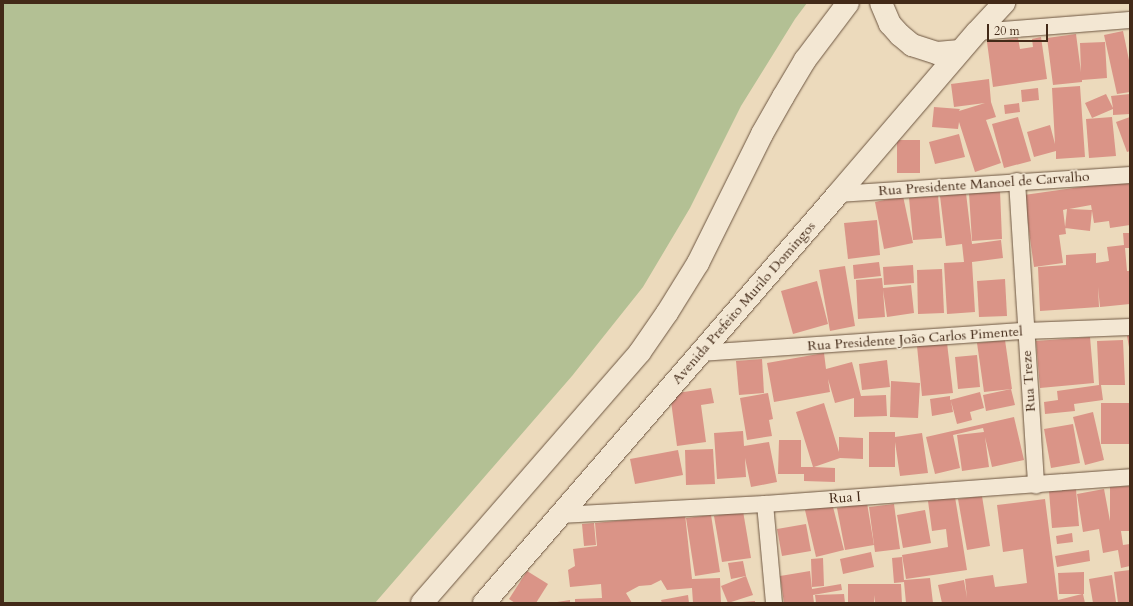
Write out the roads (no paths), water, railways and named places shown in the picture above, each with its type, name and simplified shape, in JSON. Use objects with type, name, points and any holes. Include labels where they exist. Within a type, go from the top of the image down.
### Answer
[{"type":"main road","points":[[422,603],[634,358],[667,314],[698,263],[762,134],[790,84],[814,48],[848,3]]},
{"type":"main road","points":[[881,3],[890,24],[900,36],[912,45],[937,53],[960,51]]},
{"type":"main road","name":"Avenida Prefeito Murilo Domingos","points":[[484,603],[838,194],[976,32],[1004,3]]},
{"type":"street","points":[[976,32],[1130,20]]},
{"type":"street","name":"Rua Presidente Manoel de Carvalho","points":[[838,194],[1130,174]]},
{"type":"street","name":"Rua Treze","points":[[1017,181],[1025,331],[1036,484]]},
{"type":"street","name":"Rua Presidente João Carlos Pimentel","points":[[700,353],[1025,331],[1130,327]]},
{"type":"street","name":"Rua I","points":[[560,515],[765,504],[1130,477]]},
{"type":"street","points":[[765,504],[774,603]]}]
